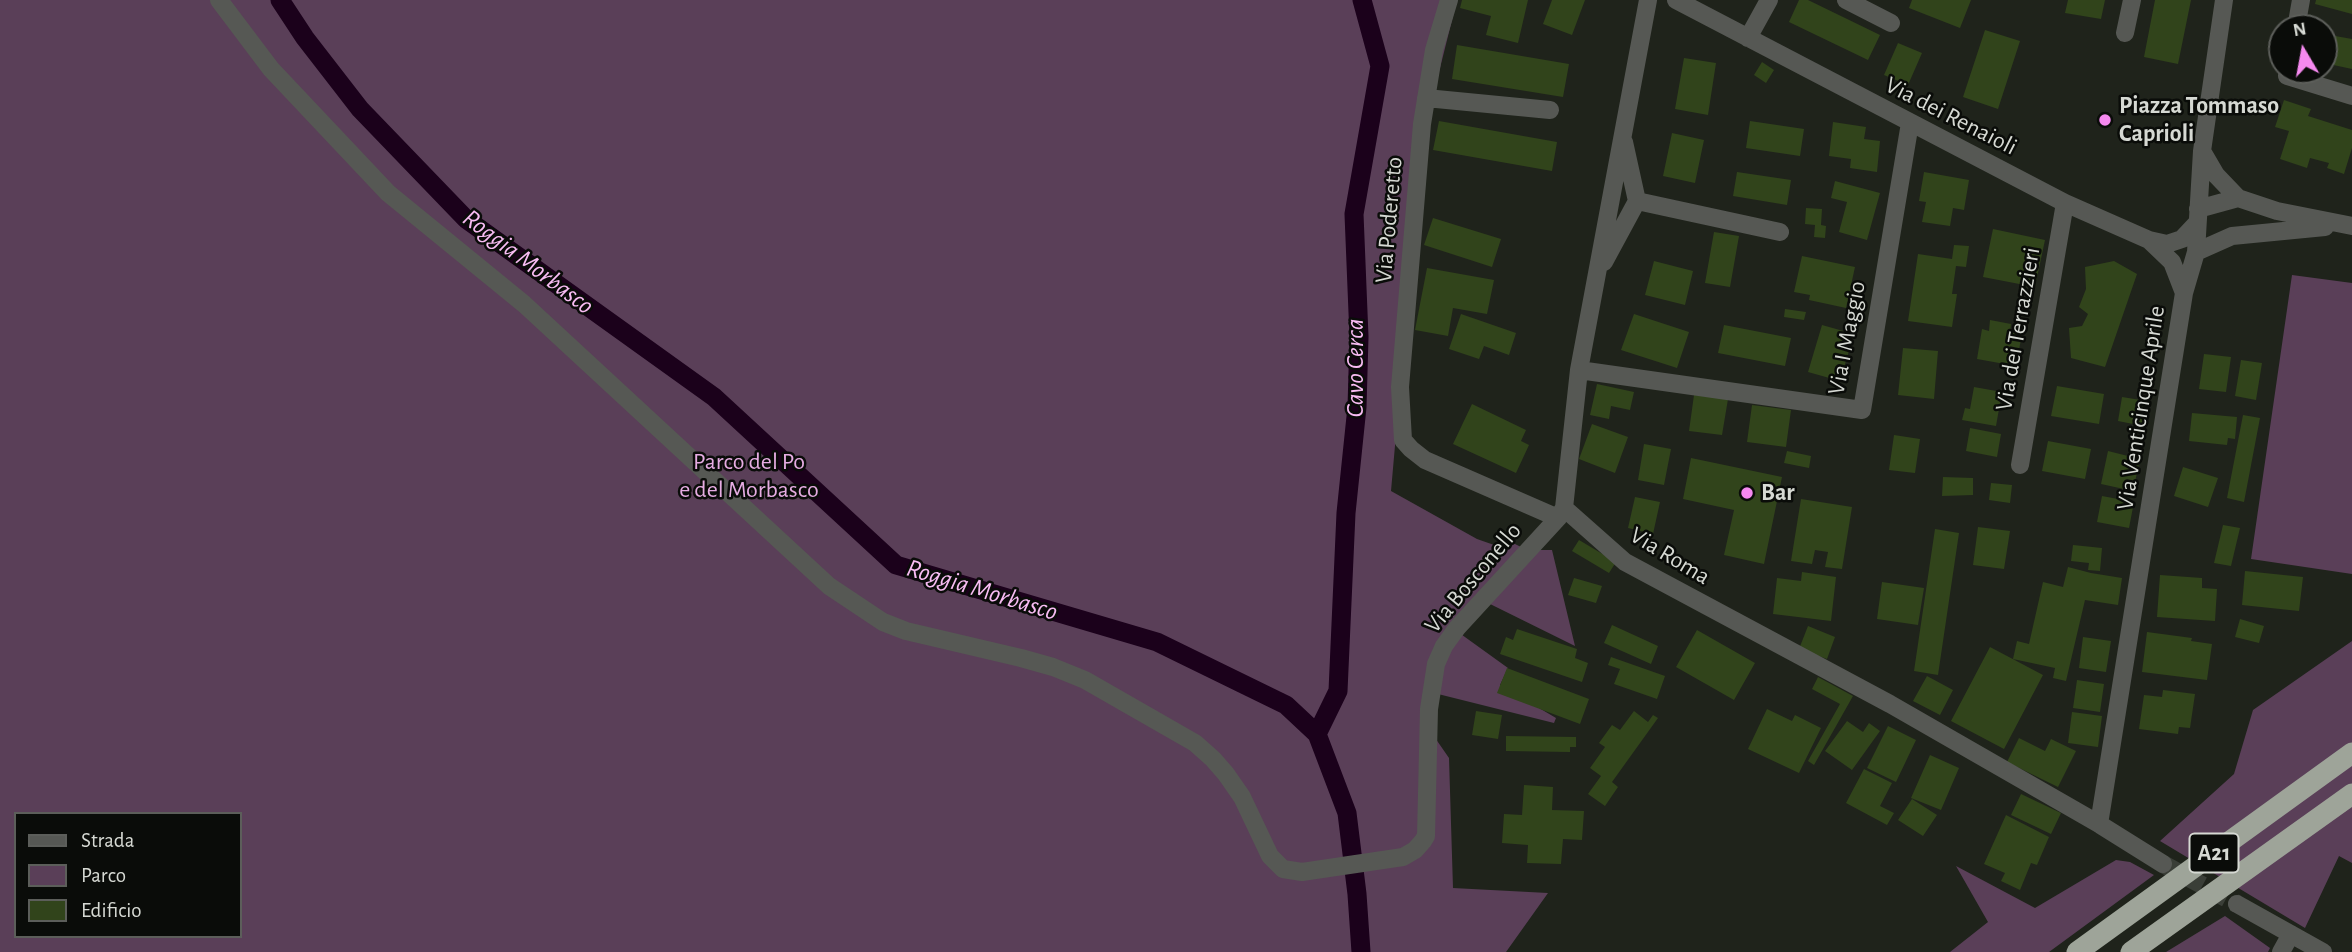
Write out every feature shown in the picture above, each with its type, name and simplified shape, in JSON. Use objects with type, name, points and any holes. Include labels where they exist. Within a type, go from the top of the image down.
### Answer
[{"type":"highway","name":"A21","points":[[2077,952],[2352,753]]},
{"type":"highway","name":"A21","points":[[2131,952],[2352,794]]},
{"type":"street","name":"Via Bosconello","points":[[219,0],[271,69],[388,193],[524,304],[829,586],[883,622],[906,631],[1053,667],[1085,680],[1195,743],[1213,759],[1242,797],[1270,856],[1283,869],[1302,872],[1403,857],[1415,850],[1426,835],[1429,709],[1436,664],[1444,646],[1457,628],[1561,513]]},
{"type":"street","name":"Via Poderetto","points":[[1449,0],[1434,50],[1422,124],[1399,387],[1403,440],[1425,460],[1561,513]]},
{"type":"street","points":[[1561,513],[1579,370],[1648,0]]},
{"type":"street","name":"Via dei Renaioli","points":[[1676,0],[1910,123],[2066,202],[2149,240],[2172,262],[2184,293]]},
{"type":"street","points":[[1748,38],[1769,0]]},
{"type":"street","points":[[1846,0],[1891,23]]},
{"type":"street","points":[[2125,33],[2132,0]]},
{"type":"street","name":"Via Venticinque Aprile","points":[[2099,824],[2184,293],[2196,252],[2202,151],[2224,0]]},
{"type":"street","points":[[2313,84],[2352,96]]},
{"type":"street","points":[[1426,98],[1550,110]]},
{"type":"street","name":"Via I Maggio","points":[[1579,370],[1862,410],[1910,123]]},
{"type":"street","points":[[1596,277],[1637,201],[1622,132]]},
{"type":"street","points":[[2202,151],[2216,175],[2238,198],[2277,211],[2346,225]]},
{"type":"street","points":[[2149,240],[2167,244],[2182,239],[2198,216],[2238,198]]},
{"type":"street","points":[[1637,201],[1780,232]]},
{"type":"street","name":"Via dei Terrazzieri","points":[[2020,465],[2066,202]]},
{"type":"street","points":[[2198,216],[2208,226],[2232,236]]},
{"type":"street","points":[[2196,252],[2232,236],[2346,225]]},
{"type":"street","name":"Via Roma","points":[[1561,513],[1625,562],[1890,704],[2099,824],[2163,864]]},
{"type":"street","points":[[2237,904],[2323,952]]},
{"type":"street","points":[[2281,952],[2291,934]]},
{"type":"green space","name":"Parco del Po e del Morbasco","points":[[0,0],[1457,0],[1422,140],[1391,491],[1477,539],[1497,546],[1515,544],[1527,550],[1552,550],[1575,646],[1486,602],[1458,632],[1508,668],[1500,685],[1556,718],[1554,723],[1430,692],[1431,732],[1449,758],[1453,888],[1548,893],[1506,952],[0,952]]},
{"type":"green space","points":[[2292,275],[2352,283],[2352,574],[2251,559]]},
{"type":"green space","points":[[2352,641],[2352,863],[2339,856],[2305,928],[2160,841],[2234,774],[2253,710]]},
{"type":"green space","points":[[2116,860],[2130,862],[2154,875],[2049,952],[1950,952],[1988,922],[1956,866],[2035,908]]},
{"type":"green space","points":[[2225,916],[2270,948],[2268,952],[2166,952]]},
{"type":"building","points":[[1462,0],[1528,0],[1518,43],[1486,35],[1491,16],[1460,8]]},
{"type":"building","points":[[1552,0],[1585,0],[1572,35],[1543,24]]},
{"type":"building","points":[[1799,0],[1808,0],[1880,35],[1868,60],[1789,22]]},
{"type":"building","points":[[1912,0],[1971,0],[1960,28],[1909,8]]},
{"type":"building","points":[[2068,0],[2105,0],[2101,19],[2065,13]]},
{"type":"building","points":[[2155,0],[2191,0],[2178,64],[2144,57]]},
{"type":"building","points":[[2316,0],[2352,0],[2352,14],[2315,4]]},
{"type":"building","points":[[1985,30],[2020,41],[1998,109],[1963,97]]},
{"type":"building","points":[[2338,36],[2352,39],[2352,69],[2338,66]]},
{"type":"building","points":[[1898,43],[1922,53],[1908,85],[1884,75]]},
{"type":"building","points":[[1457,45],[1569,64],[1563,97],[1452,79]]},
{"type":"building","points":[[1684,58],[1716,63],[1708,115],[1675,109]]},
{"type":"building","points":[[1762,62],[1774,70],[1766,83],[1754,75]]},
{"type":"building","points":[[2284,100],[2311,109],[2308,116],[2352,130],[2352,148],[2344,174],[2327,168],[2329,163],[2310,158],[2307,168],[2280,159],[2289,131],[2275,127]]},
{"type":"building","points":[[1439,121],[1557,142],[1552,171],[1433,150]]},
{"type":"building","points":[[1750,121],[1804,129],[1800,156],[1746,148]]},
{"type":"building","points":[[1833,122],[1866,127],[1864,139],[1880,141],[1877,172],[1850,168],[1851,159],[1829,156]]},
{"type":"building","points":[[1672,133],[1704,140],[1695,183],[1663,176]]},
{"type":"building","points":[[1737,172],[1791,180],[1787,205],[1733,196]]},
{"type":"building","points":[[1924,172],[1969,180],[1964,210],[1953,208],[1950,226],[1922,222],[1926,202],[1919,201]]},
{"type":"building","points":[[1835,181],[1880,193],[1867,240],[1839,232],[1847,202],[1831,198]]},
{"type":"building","points":[[1806,208],[1822,209],[1821,225],[1826,226],[1825,238],[1814,237],[1815,225],[1805,224]]},
{"type":"building","points":[[1433,218],[1501,239],[1492,267],[1424,245]]},
{"type":"building","points":[[1993,229],[2045,240],[2035,287],[1983,277]]},
{"type":"building","points":[[1714,232],[1739,236],[1730,287],[1705,283]]},
{"type":"building","points":[[1954,245],[1969,246],[1966,267],[1956,266],[1952,294],[1957,294],[1952,327],[1908,321],[1918,254],[1952,259]]},
{"type":"building","points":[[1802,256],[1855,267],[1846,308],[1809,300],[1810,295],[1794,292]]},
{"type":"building","points":[[1654,261],[1693,271],[1685,305],[1645,295]]},
{"type":"building","points":[[2114,261],[2137,274],[2105,367],[2071,358],[2069,328],[2082,326],[2088,314],[2079,307],[2086,289],[2085,267]]},
{"type":"building","points":[[1427,268],[1494,280],[1487,314],[1453,308],[1448,336],[1415,330]]},
{"type":"building","points":[[1785,309],[1806,312],[1804,320],[1784,317]]},
{"type":"building","points":[[1461,314],[1516,333],[1509,355],[1484,346],[1479,359],[1449,349]]},
{"type":"building","points":[[1634,314],[1689,332],[1677,368],[1621,350]]},
{"type":"building","points":[[1990,320],[2011,324],[2010,332],[2022,334],[2016,366],[1977,359],[1982,329],[1989,331]]},
{"type":"building","points":[[1724,325],[1791,338],[1785,366],[1718,353]]},
{"type":"building","points":[[1822,325],[1854,334],[1840,381],[1808,372]]},
{"type":"building","points":[[1903,348],[1938,351],[1934,399],[1898,395]]},
{"type":"building","points":[[2204,354],[2231,357],[2226,392],[2199,389]]},
{"type":"building","points":[[2241,360],[2262,363],[2256,400],[2235,396]]},
{"type":"building","points":[[1597,384],[1634,392],[1630,410],[1611,406],[1609,419],[1590,415]]},
{"type":"building","points":[[2057,386],[2104,394],[2099,424],[2051,416]]},
{"type":"building","points":[[1974,387],[2002,392],[1996,426],[1962,420],[1965,408],[1970,409]]},
{"type":"building","points":[[1694,395],[1728,399],[1722,435],[1689,431]]},
{"type":"building","points":[[2122,397],[2147,401],[2143,426],[2118,421]]},
{"type":"building","points":[[1472,404],[1526,430],[1521,441],[1529,445],[1516,473],[1453,444]]},
{"type":"building","points":[[1752,405],[1791,410],[1786,447],[1747,442]]},
{"type":"building","points":[[2192,413],[2237,417],[2235,439],[2228,438],[2227,445],[2189,441]]},
{"type":"building","points":[[2243,415],[2260,418],[2244,502],[2227,498]]},
{"type":"building","points":[[1592,424],[1628,437],[1615,473],[1579,459]]},
{"type":"building","points":[[1970,428],[2001,434],[1997,457],[1966,451]]},
{"type":"building","points":[[1894,435],[1920,439],[1915,473],[1889,470]]},
{"type":"building","points":[[2048,441],[2091,449],[2085,479],[2042,471]]},
{"type":"building","points":[[1644,444],[1671,449],[1664,485],[1638,480]]},
{"type":"building","points":[[1787,451],[1811,456],[1809,468],[1784,463]]},
{"type":"building","points":[[2108,451],[2140,459],[2133,491],[2101,484]]},
{"type":"building","points":[[1691,458],[1782,477],[1764,564],[1724,555],[1734,510],[1683,499]]},
{"type":"building","points":[[2183,467],[2218,478],[2208,507],[2174,496]]},
{"type":"building","points":[[1943,477],[1973,478],[1973,495],[1942,496]]},
{"type":"building","points":[[1991,483],[2012,485],[2010,503],[1989,500]]},
{"type":"building","points":[[2102,496],[2134,502],[2129,528],[2097,522]]},
{"type":"building","points":[[1635,497],[1660,502],[1653,534],[1628,528]]},
{"type":"building","points":[[1801,499],[1852,507],[1842,569],[1825,567],[1828,552],[1815,550],[1812,564],[1791,561]]},
{"type":"building","points":[[2223,525],[2240,528],[2231,566],[2214,563]]},
{"type":"building","points":[[1978,527],[2010,531],[2004,569],[1973,565]]},
{"type":"building","points":[[1935,529],[1959,533],[1938,675],[1914,671]]},
{"type":"building","points":[[1579,540],[1616,562],[1609,573],[1572,551]]},
{"type":"building","points":[[2073,545],[2102,548],[2100,571],[2088,570],[2089,563],[2071,561]]},
{"type":"building","points":[[2068,567],[2122,578],[2118,605],[2085,600],[2066,681],[2053,678],[2055,668],[2013,659],[2017,641],[2029,644],[2043,582],[2063,587]]},
{"type":"building","points":[[2245,571],[2303,577],[2299,611],[2242,605]]},
{"type":"building","points":[[1802,572],[1836,577],[1831,621],[1773,614],[1777,578],[1801,581]]},
{"type":"building","points":[[2160,575],[2202,578],[2202,588],[2217,589],[2215,621],[2157,617]]},
{"type":"building","points":[[1574,578],[1602,586],[1596,603],[1568,595]]},
{"type":"building","points":[[1882,582],[1924,588],[1918,625],[1877,619]]},
{"type":"building","points":[[2240,619],[2264,626],[2259,643],[2235,637]]},
{"type":"building","points":[[1612,625],[1658,646],[1651,664],[1604,643]]},
{"type":"building","points":[[1808,626],[1835,637],[1827,659],[1799,649]]},
{"type":"building","points":[[1517,629],[1577,649],[1575,658],[1588,663],[1582,682],[1500,654],[1506,637],[1513,640]]},
{"type":"building","points":[[1697,630],[1755,663],[1734,700],[1676,667]]},
{"type":"building","points":[[2147,632],[2192,638],[2191,641],[2212,644],[2207,680],[2142,672]]},
{"type":"building","points":[[2083,637],[2111,641],[2106,672],[2079,668]]},
{"type":"building","points":[[1990,647],[2043,675],[2004,749],[1951,721]]},
{"type":"building","points":[[1611,657],[1665,676],[1657,699],[1614,684],[1620,669],[1608,665]]},
{"type":"building","points":[[1507,668],[1589,699],[1580,724],[1497,693]]},
{"type":"building","points":[[1927,676],[1953,690],[1940,715],[1913,701]]},
{"type":"building","points":[[1818,677],[1853,696],[1814,765],[1808,761],[1840,704],[1812,689]]},
{"type":"building","points":[[2077,680],[2104,684],[2100,712],[2073,708]]},
{"type":"building","points":[[2163,690],[2195,694],[2190,728],[2179,727],[2178,734],[2139,729],[2144,695],[2162,697]]},
{"type":"building","points":[[1767,709],[1792,721],[1795,715],[1821,728],[1799,773],[1748,749]]},
{"type":"building","points":[[1476,711],[1502,715],[1498,739],[1472,735]]},
{"type":"building","points":[[1634,711],[1648,722],[1653,715],[1658,718],[1612,782],[1618,787],[1605,806],[1588,794],[1601,776],[1590,768],[1605,747],[1599,743],[1612,725],[1620,730]]},
{"type":"building","points":[[2072,712],[2102,716],[2098,747],[2068,743]]},
{"type":"building","points":[[1847,721],[1863,732],[1869,723],[1880,731],[1852,770],[1825,751]]},
{"type":"building","points":[[1888,726],[1916,740],[1896,782],[1867,768]]},
{"type":"building","points":[[1506,736],[1576,737],[1576,747],[1570,747],[1570,752],[1506,751]]},
{"type":"building","points":[[2019,738],[2045,751],[2051,739],[2076,751],[2058,787],[2007,762]]},
{"type":"building","points":[[1930,755],[1959,768],[1941,810],[1911,798]]},
{"type":"building","points":[[1864,769],[1892,783],[1880,806],[1894,813],[1887,825],[1846,803]]},
{"type":"building","points":[[1524,785],[1553,787],[1552,810],[1584,811],[1582,840],[1563,839],[1561,864],[1527,863],[1528,845],[1502,843],[1504,814],[1522,815]]},
{"type":"building","points":[[2021,794],[2061,813],[2051,834],[2011,815]]},
{"type":"building","points":[[1912,799],[1937,815],[1923,836],[1898,820]]},
{"type":"building","points":[[2006,815],[2049,837],[2037,865],[2031,863],[2020,890],[2001,881],[2005,873],[1984,864]]},
{"type":"waterway","name":"Roggia Morbasco","points":[[280,0],[305,38],[360,109],[466,219],[714,397],[896,565],[1157,642],[1286,705],[1317,734],[1347,813],[1361,952]]},
{"type":"waterway","name":"Cavo Cerca","points":[[1317,734],[1338,691],[1346,513],[1357,407],[1359,337],[1354,214],[1380,66],[1362,0]]},
{"type":"tunnel","points":[[2163,864],[2237,904]]},
{"type":"place","name":"Piazza Tommaso Caprioli","points":[[2105,120]]},
{"type":"place","name":"Bar","points":[[1747,493]]}]
